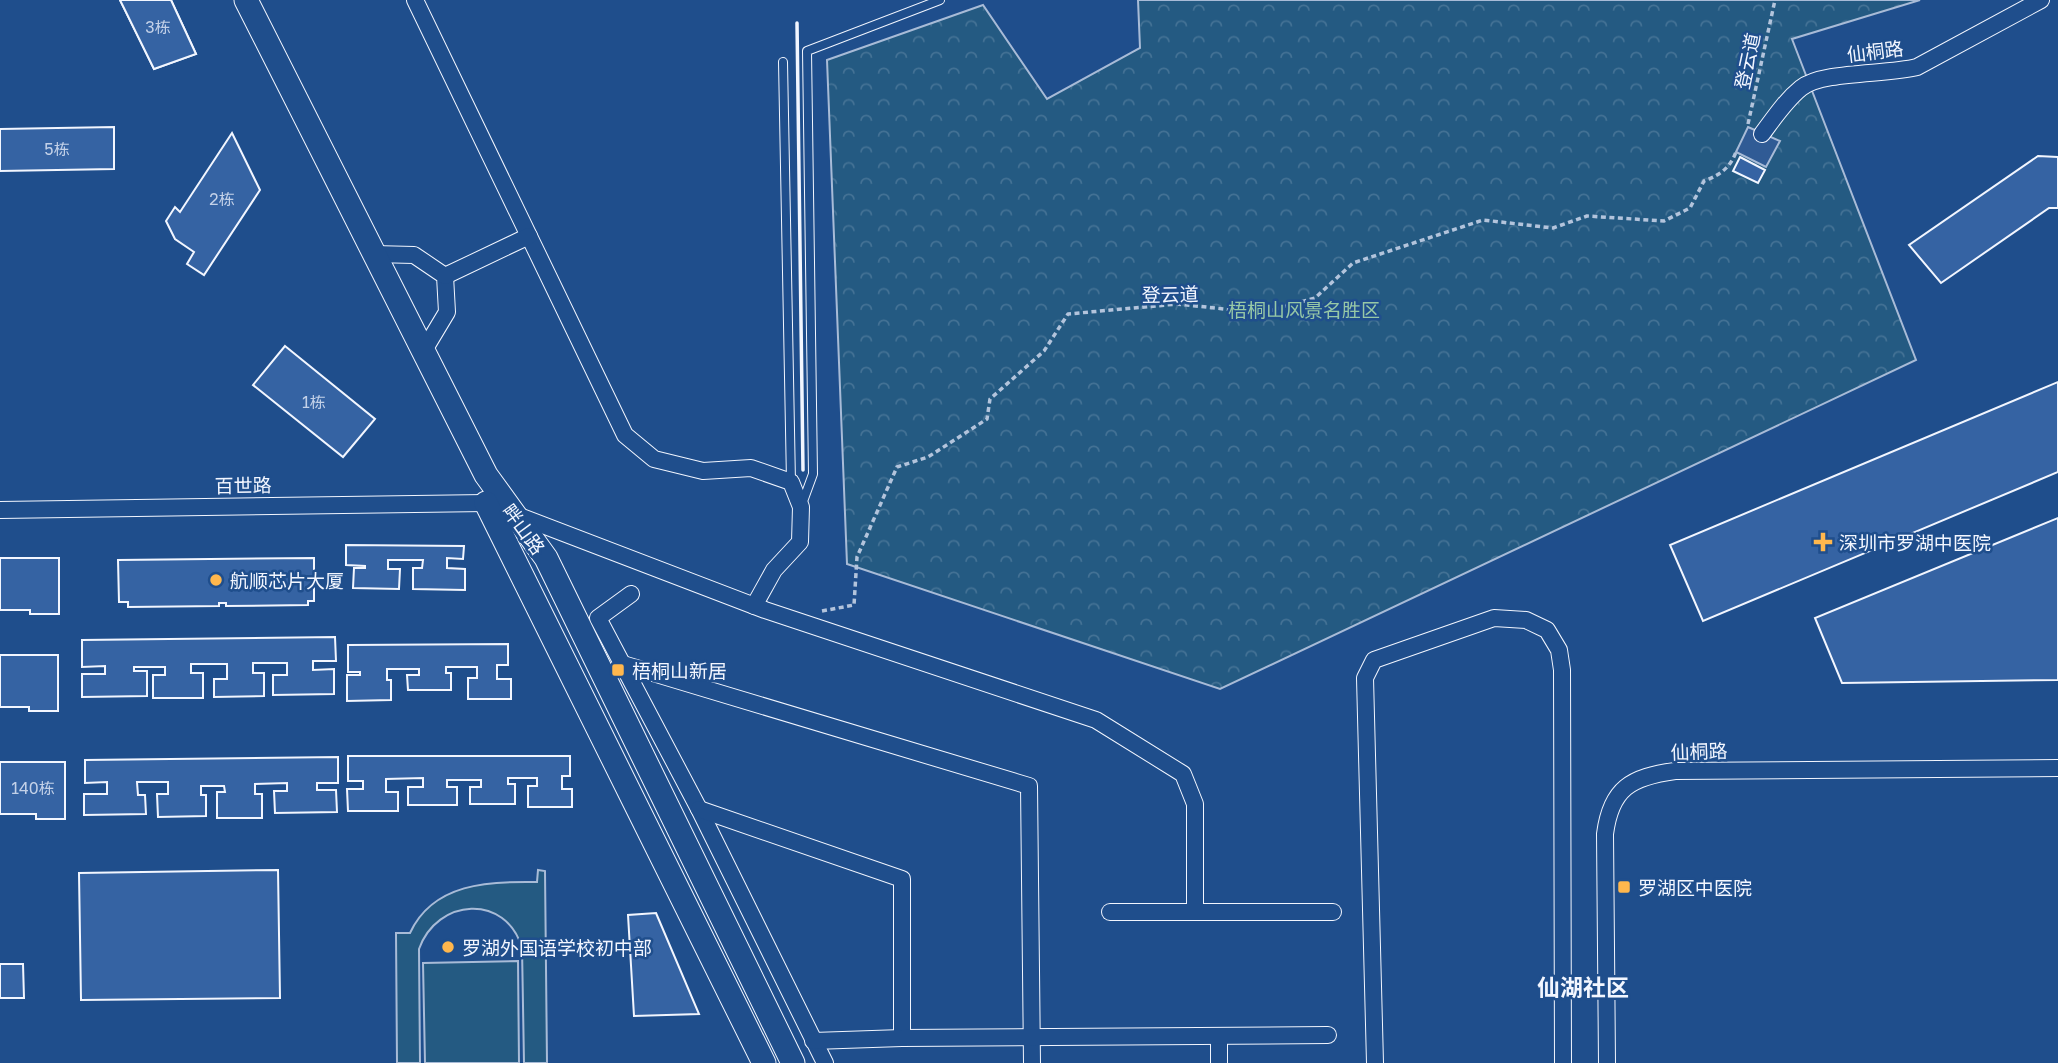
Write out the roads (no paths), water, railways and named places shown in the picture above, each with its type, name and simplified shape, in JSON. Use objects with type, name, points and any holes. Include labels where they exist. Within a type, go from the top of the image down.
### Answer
[{"type":"street","name":"畔山路","points":[[246,0],[486,475],[546,558],[793,1063]]},
{"type":"street","points":[[415,0],[625,435],[654,459],[703,471],[751,468],[791,482],[801,507],[800,542],[774,570],[754,606]]},
{"type":"street","name":"仙桐路","points":[[1755,131],[1803,86],[1823,78],[1898,72],[1917,67],[2041,0]]},
{"type":"street","points":[[445,276],[529,236]]},
{"type":"street","points":[[374,254],[414,255],[445,276]]},
{"type":"street","points":[[424,352],[447,312],[445,276]]},
{"type":"street","name":"畔山路","points":[[486,503],[764,1063]]},
{"type":"street","name":"百世路","points":[[0,510],[486,503]]},
{"type":"street","points":[[514,514],[754,606],[1096,720],[1183,774],[1195,804],[1195,911]]},
{"type":"street","points":[[631,594],[598,618],[699,809],[825,1063]]},
{"type":"street","points":[[1375,1063],[1365,678],[1374,660],[1494,618],[1526,620],[1547,630],[1559,650],[1563,684],[1563,1063]]},
{"type":"street","points":[[623,664],[1029,786],[1032,1063]]},
{"type":"street","name":"仙桐路","points":[[1607,1063],[1605,834],[1610,808],[1617,795],[1629,784],[1644,777],[1675,771],[2058,768]]},
{"type":"street","points":[[699,809],[902,879],[902,1038]]},
{"type":"street","points":[[1110,912],[1334,912]]},
{"type":"street","points":[[813,1041],[1328,1035]]},
{"type":"street","points":[[1219,1036],[1219,1063]]},
{"type":"lane","points":[[801,507],[813,474],[807,51],[940,0]]},
{"type":"lane","points":[[783,62],[791,482]]},
{"type":"place","name":"深圳市罗湖中医院","points":[[1823,542]]},
{"type":"place","name":"航顺芯片大厦","points":[[216,580]]},
{"type":"place","name":"梧桐山新居","points":[[618,670]]},
{"type":"place","name":"罗湖区中医院","points":[[1624,887]]},
{"type":"place","name":"罗湖外国语学校初中部","points":[[448,947]]},
{"type":"district","name":"仙湖社区","points":[[1583,987]]},
{"type":"park label","name":"梧桐山风景名胜区","points":[[1304,309]]}]
